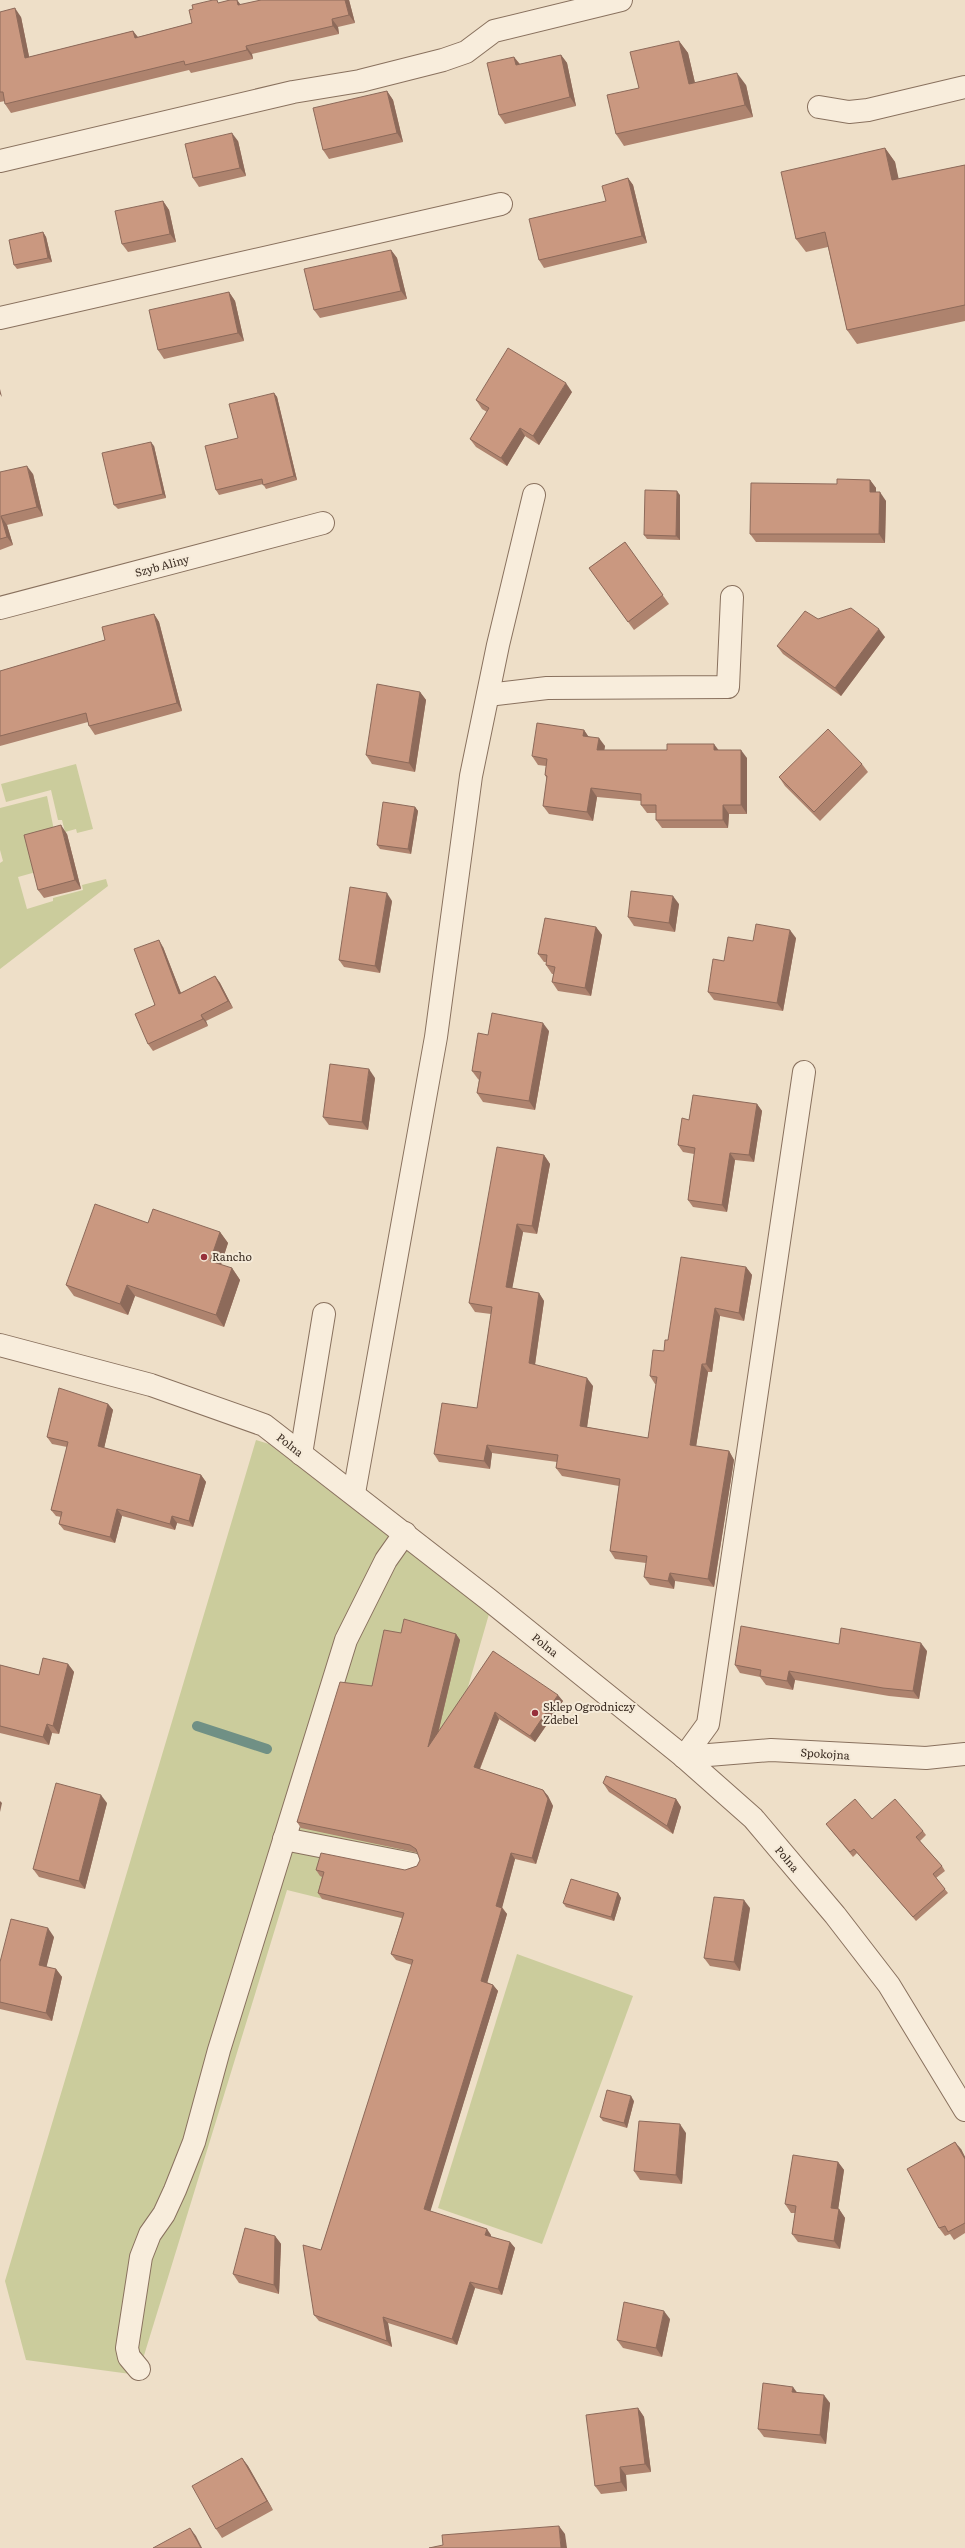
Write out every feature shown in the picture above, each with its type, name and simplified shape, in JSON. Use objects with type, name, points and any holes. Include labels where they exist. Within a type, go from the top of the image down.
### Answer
[{"type":"street","points":[[0,161],[293,92],[360,81],[437,62],[466,52],[494,31],[621,0]]},
{"type":"street","points":[[819,107],[849,112],[868,110],[965,87]]},
{"type":"street","points":[[0,318],[501,204]]},
{"type":"street","points":[[354,1493],[436,1036],[471,776],[534,495]]},
{"type":"street","name":"Szyb Aliny","points":[[0,608],[323,523]]},
{"type":"street","points":[[488,695],[547,688],[728,687],[732,597]]},
{"type":"street","points":[[684,1757],[708,1724],[804,1072]]},
{"type":"street","points":[[302,1454],[324,1314]]},
{"type":"street","name":"Polna","points":[[0,1345],[151,1386],[264,1424],[354,1493],[684,1757],[753,1818],[835,1915],[889,1985],[965,2110]]},
{"type":"street","points":[[139,2369],[128,2357],[127,2348],[141,2257],[150,2234],[164,2214],[194,2142],[219,2050],[346,1640],[386,1560],[404,1533]]},
{"type":"street","name":"Spokojna","points":[[684,1757],[771,1750],[926,1758],[965,1754]]},
{"type":"street","points":[[284,1839],[412,1864]]},
{"type":"green space","points":[[76,764],[93,829],[77,833],[76,829],[65,832],[62,820],[58,820],[51,790],[6,802],[1,784]]},
{"type":"green space","points":[[47,796],[55,835],[36,872],[18,877],[27,909],[53,901],[53,898],[83,890],[82,885],[106,879],[108,886],[0,969],[0,863],[3,861],[0,850],[0,808]]},
{"type":"green space","points":[[256,1440],[269,1444],[489,1614],[414,1875],[405,1919],[287,1890],[138,2375],[26,2360],[5,2281]]},
{"type":"green space","points":[[517,1954],[633,1996],[542,2244],[438,2208]]},
{"type":"building","points":[[217,0],[218,3],[237,0],[238,5],[261,0],[345,0],[349,15],[332,19],[333,26],[246,46],[247,50],[185,65],[184,61],[5,104],[3,92],[0,92],[0,12],[15,8],[25,58],[133,31],[135,38],[192,23],[189,10],[193,9],[192,5]]},
{"type":"building","points":[[679,41],[689,84],[737,73],[745,105],[616,134],[607,95],[639,88],[630,52]]},
{"type":"building","points":[[561,55],[570,97],[499,115],[487,63],[514,57],[516,65]]},
{"type":"building","points":[[387,91],[397,133],[323,150],[313,108]]},
{"type":"building","points":[[232,133],[240,168],[193,178],[185,144]]},
{"type":"building","points":[[885,148],[892,180],[965,165],[965,305],[847,330],[825,232],[796,239],[781,172]]},
{"type":"building","points":[[628,178],[642,236],[539,260],[529,219],[606,201],[602,186]]},
{"type":"building","points":[[163,201],[170,234],[122,244],[115,211]]},
{"type":"building","points":[[43,232],[48,258],[14,265],[9,240]]},
{"type":"building","points":[[391,250],[401,291],[314,310],[304,269]]},
{"type":"building","points":[[229,292],[238,333],[158,350],[149,310]]},
{"type":"building","points":[[508,348],[566,383],[533,436],[520,428],[501,458],[470,439],[489,408],[476,400]]},
{"type":"building","points":[[274,393],[294,476],[263,485],[262,479],[216,490],[205,446],[238,438],[229,404]]},
{"type":"building","points":[[151,442],[163,494],[114,505],[102,453]]},
{"type":"building","points":[[27,466],[37,507],[1,516],[7,537],[0,539],[0,472]]},
{"type":"building","points":[[837,479],[870,480],[870,492],[880,492],[879,534],[750,534],[751,483],[837,484]]},
{"type":"building","points":[[645,490],[677,491],[676,536],[644,535]]},
{"type":"building","points":[[625,542],[663,595],[628,622],[589,568]]},
{"type":"building","points":[[851,608],[879,629],[835,688],[777,646],[805,611],[818,619]]},
{"type":"building","points":[[154,614],[177,703],[89,726],[86,713],[0,736],[0,671],[105,640],[102,627]]},
{"type":"building","points":[[377,684],[420,692],[409,763],[366,755]]},
{"type":"building","points":[[537,723],[584,730],[583,736],[599,738],[597,750],[667,750],[667,744],[714,744],[714,750],[741,750],[741,805],[723,805],[723,820],[656,820],[656,805],[641,805],[641,794],[591,788],[587,812],[543,806],[547,776],[545,775],[547,759],[532,756]]},
{"type":"building","points":[[828,729],[862,764],[814,812],[779,777]]},
{"type":"building","points":[[383,802],[415,807],[408,849],[377,845]]},
{"type":"building","points":[[61,825],[75,880],[38,890],[24,835]]},
{"type":"building","points":[[350,887],[387,893],[375,966],[339,960]]},
{"type":"building","points":[[631,891],[673,896],[669,923],[628,917]]},
{"type":"building","points":[[545,918],[596,927],[585,988],[552,982],[555,967],[546,965],[547,955],[538,954]]},
{"type":"building","points":[[756,924],[790,930],[777,1003],[708,992],[713,959],[724,961],[728,937],[753,941]]},
{"type":"building","points":[[159,940],[179,994],[215,976],[228,1001],[201,1015],[203,1019],[148,1044],[135,1014],[155,1005],[134,949]]},
{"type":"building","points":[[492,1013],[543,1023],[529,1101],[477,1093],[481,1072],[472,1071],[478,1033],[488,1035]]},
{"type":"building","points":[[330,1064],[369,1069],[362,1122],[323,1117]]},
{"type":"building","points":[[693,1095],[757,1104],[749,1155],[730,1153],[722,1205],[688,1200],[695,1148],[678,1145],[682,1118],[689,1120]]},
{"type":"building","points":[[497,1147],[544,1155],[532,1226],[517,1224],[506,1287],[539,1293],[529,1363],[587,1378],[580,1426],[648,1438],[657,1377],[650,1376],[653,1350],[664,1351],[665,1340],[668,1340],[681,1257],[746,1267],[739,1313],[715,1308],[706,1364],[702,1364],[690,1445],[729,1451],[708,1579],[670,1573],[668,1581],[644,1577],[647,1556],[610,1551],[620,1479],[556,1468],[558,1455],[487,1445],[484,1461],[434,1454],[442,1403],[477,1408],[492,1307],[469,1303]]},
{"type":"building","points":[[95,1204],[148,1223],[153,1209],[220,1232],[210,1261],[232,1268],[216,1315],[127,1285],[120,1304],[66,1285]]},
{"type":"building","points":[[59,1388],[108,1404],[98,1446],[201,1475],[189,1521],[172,1516],[170,1524],[117,1509],[110,1537],[59,1524],[62,1512],[51,1510],[68,1442],[47,1437]]},
{"type":"building","points":[[404,1619],[456,1634],[428,1747],[493,1651],[558,1695],[530,1736],[495,1712],[474,1767],[543,1790],[548,1799],[532,1858],[511,1853],[496,1906],[502,1908],[481,1981],[493,1985],[424,2209],[487,2229],[485,2235],[510,2242],[498,2289],[470,2282],[452,2339],[383,2317],[387,2341],[314,2315],[303,2245],[321,2250],[413,1960],[391,1954],[404,1913],[318,1893],[324,1872],[316,1870],[321,1853],[405,1870],[417,1866],[420,1860],[416,1849],[410,1845],[297,1822],[340,1682],[372,1686],[384,1630],[401,1633]]},
{"type":"building","points":[[741,1626],[839,1644],[841,1628],[921,1643],[913,1691],[883,1688],[789,1671],[787,1681],[760,1676],[761,1670],[735,1665]]},
{"type":"building","points":[[43,1658],[68,1664],[53,1726],[47,1724],[43,1737],[0,1726],[0,1665],[39,1675]]},
{"type":"building","points":[[606,1776],[676,1799],[667,1826],[603,1783]]},
{"type":"building","points":[[56,1783],[101,1795],[79,1881],[33,1869]]},
{"type":"building","points":[[855,1799],[872,1819],[895,1799],[923,1831],[916,1837],[942,1866],[933,1874],[945,1889],[913,1917],[854,1849],[850,1852],[826,1824]]},
{"type":"building","points":[[571,1879],[618,1893],[611,1917],[563,1903]]},
{"type":"building","points":[[714,1897],[744,1900],[734,1962],[704,1958]]},
{"type":"building","points":[[11,1919],[48,1928],[39,1965],[56,1969],[46,2013],[0,2002],[0,1962]]},
{"type":"building","points":[[607,2090],[631,2096],[624,2123],[600,2117]]},
{"type":"building","points":[[639,2121],[680,2124],[676,2175],[634,2171]]},
{"type":"building","points":[[955,2142],[965,2159],[965,2223],[948,2232],[945,2226],[939,2228],[907,2169]]},
{"type":"building","points":[[793,2155],[838,2162],[831,2208],[839,2209],[834,2241],[792,2234],[796,2206],[785,2204]]},
{"type":"building","points":[[245,2228],[275,2236],[274,2285],[233,2274]]},
{"type":"building","points":[[624,2302],[664,2311],[656,2348],[617,2340]]},
{"type":"building","points":[[763,2383],[793,2387],[792,2392],[824,2395],[820,2435],[758,2429]]},
{"type":"building","points":[[638,2408],[645,2464],[620,2467],[621,2482],[595,2486],[586,2415]]},
{"type":"building","points":[[242,2458],[267,2501],[216,2529],[192,2486]]},
{"type":"building","points":[[559,2526],[561,2548],[429,2548],[443,2545],[442,2535]]},
{"type":"building","points":[[190,2528],[201,2548],[153,2548]]},
{"type":"waterway","points":[[197,1726],[267,1749]]},
{"type":"place","name":"Rancho","points":[[204,1257]]},
{"type":"place","name":"Sklep Ogrodniczy Zdebel","points":[[535,1713]]}]
